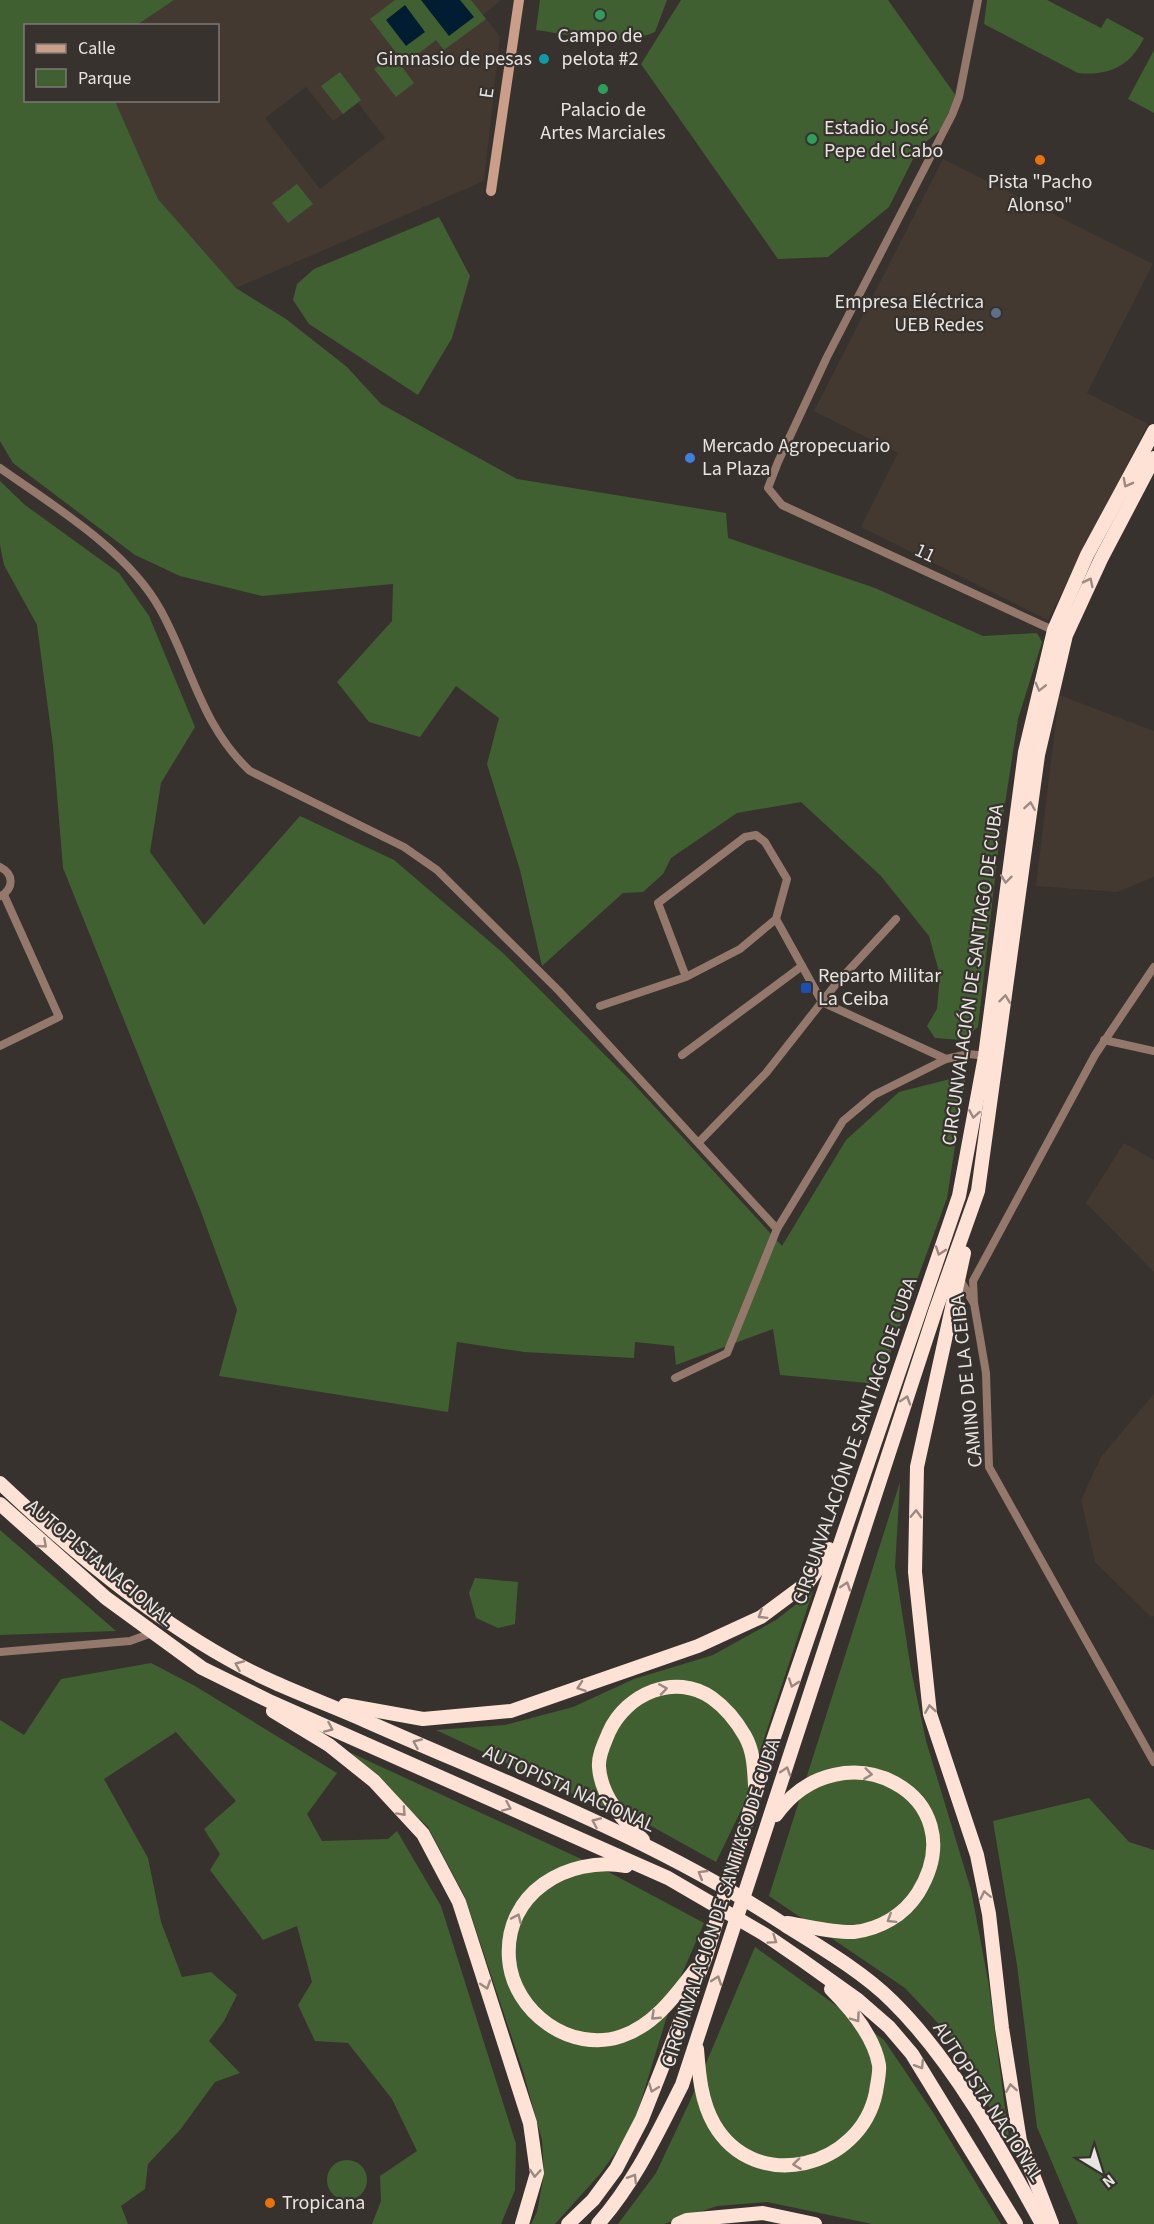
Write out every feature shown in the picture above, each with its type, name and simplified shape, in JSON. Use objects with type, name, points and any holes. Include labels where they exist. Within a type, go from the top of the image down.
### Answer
[{"type":"highway","points":[[1060,633],[1087,555],[1153,435]]},
{"type":"highway","points":[[1060,633],[1154,458]]},
{"type":"highway","name":"CIRCUNVALACIÓN DE SANTIAGO DE CUBA","points":[[598,2224],[623,2195],[644,2161],[682,2085],[925,1343],[978,1191],[1025,752],[1060,633]]},
{"type":"highway","name":"CIRCUNVALACIÓN DE SANTIAGO DE CUBA","points":[[568,2224],[592,2200],[616,2169],[642,2119],[706,1956],[756,1790],[959,1196],[991,1057]]},
{"type":"highway","points":[[978,1191],[917,1467],[915,1572],[930,1714],[976,1855],[989,1914],[1002,2028],[1020,2141],[1052,2224]]},
{"type":"highway","points":[[317,1699],[423,1719],[511,1711],[698,1646],[761,1617],[808,1582],[823,1562],[873,1448]]},
{"type":"highway","name":"AUTOPISTA NACIONAL","points":[[0,1483],[56,1536],[118,1587],[229,1660],[649,1846],[781,1922],[891,1999],[924,2037],[968,2099],[1042,2224]]},
{"type":"highway","name":"AUTOPISTA NACIONAL","points":[[0,1504],[106,1598],[202,1668],[271,1702],[668,1878],[764,1934],[802,1960],[858,2000],[889,2027],[912,2054],[1016,2224]]},
{"type":"highway","points":[[202,1668],[329,1745],[374,1781],[423,1834],[459,1902],[530,2123],[537,2173],[522,2224]]},
{"type":"highway","points":[[649,1846],[619,1816],[606,1791],[599,1766],[603,1746],[615,1719],[632,1701],[648,1692],[670,1687],[691,1690],[710,1697],[725,1709],[746,1737],[753,1755],[756,1790]]},
{"type":"highway","points":[[768,1827],[787,1800],[802,1789],[821,1778],[852,1772],[877,1774],[891,1781],[920,1804],[932,1826],[933,1854],[929,1875],[915,1899],[884,1924],[854,1932],[781,1922]]},
{"type":"highway","points":[[668,1878],[634,1867],[606,1862],[574,1867],[549,1878],[529,1895],[515,1921],[510,1941],[509,1961],[518,1991],[532,2011],[550,2027],[574,2038],[599,2040],[622,2037],[649,2022],[675,1997],[706,1956]]},
{"type":"highway","points":[[696,2041],[700,2087],[714,2124],[732,2145],[763,2164],[797,2166],[820,2159],[841,2147],[861,2130],[873,2107],[879,2066],[868,2035],[845,2002],[802,1960]]},
{"type":"highway","points":[[678,2224],[687,2220],[763,2213],[815,2224]]},
{"type":"street","name":"E","points":[[491,191],[519,0]]},
{"type":"street","name":"11","points":[[978,0],[959,97],[952,115],[827,357],[777,462],[768,488],[782,505],[1060,633]]},
{"type":"street","points":[[0,468],[62,512],[127,564],[160,608],[209,719],[232,755],[250,771],[404,847],[436,870],[536,967],[777,1229]]},
{"type":"street","points":[[600,1006],[686,977],[740,949],[776,919],[787,879],[765,842],[756,836],[745,837],[658,903],[686,977]]},
{"type":"street","points":[[0,867],[8,873],[11,882],[2,896],[59,1017],[0,1046]]},
{"type":"street","points":[[776,919],[822,1002],[946,1059]]},
{"type":"street","points":[[699,1142],[766,1073],[822,1002],[896,919]]},
{"type":"street","points":[[682,1055],[802,966]]},
{"type":"street","name":"CAMINO DE LA CEIBA","points":[[1154,967],[1104,1040],[973,1281],[974,1303],[986,1373],[989,1467],[1154,1762]]},
{"type":"street","points":[[1104,1040],[1154,1051]]},
{"type":"street","points":[[675,1378],[727,1353],[777,1229],[843,1121],[874,1095],[946,1059],[968,1054],[991,1057]]},
{"type":"street","points":[[959,1277],[974,1303]]},
{"type":"street","points":[[0,1652],[130,1641],[152,1633]]},
{"type":"shaded area","points":[[174,0],[501,0],[483,15],[500,37],[484,181],[236,288],[158,199],[115,102],[219,102],[219,24],[138,24]],"holes":[[[306,87],[333,121],[358,103],[385,138],[320,189],[265,118]]]},
{"type":"shaded area","name":"Empresa Eléctrica UEB Redes","points":[[943,159],[1153,264],[1087,393],[1148,424],[1048,620],[861,527],[898,453],[814,411]]},
{"type":"shaded area","points":[[1059,695],[1154,731],[1154,877],[1117,892],[1036,886]]},
{"type":"shaded area","points":[[1124,1143],[1154,1160],[1154,1272],[1086,1203]]},
{"type":"shaded area","points":[[1154,1394],[1154,1616],[1151,1617],[1095,1562],[1081,1500],[1101,1457]]},
{"type":"green space","points":[[0,0],[174,0],[138,24],[24,24],[24,102],[115,102],[158,199],[236,288],[286,319],[347,367],[381,404],[517,479],[726,513],[728,538],[875,588],[983,636],[1037,633],[1042,642],[1018,719],[999,843],[978,1027],[962,1040],[935,1038],[927,1026],[937,1009],[940,975],[929,936],[881,876],[801,802],[737,813],[671,858],[663,874],[643,892],[623,893],[542,966],[520,870],[487,764],[499,718],[456,686],[420,737],[369,722],[337,682],[392,621],[393,584],[262,596],[180,576],[135,555],[13,463],[0,441]]},
{"type":"green space","points":[[395,0],[471,0],[486,19],[444,50],[436,40],[405,64],[370,19]]},
{"type":"green space","name":"Campo de pelota #2","points":[[540,0],[667,0],[655,32],[641,37],[612,40],[536,30]]},
{"type":"green space","name":"Estadio José Pepe del Cabo","points":[[681,0],[888,0],[956,96],[941,129],[918,149],[889,207],[828,257],[778,259],[641,64]]},
{"type":"green space","points":[[987,0],[1047,0],[1101,28],[1107,18],[1144,38],[1132,56],[1118,67],[1100,73],[1078,73],[984,24]]},
{"type":"green space","points":[[1154,50],[1154,113],[1128,99]]},
{"type":"green space","points":[[393,55],[414,83],[396,97],[374,69]]},
{"type":"green space","points":[[340,72],[361,100],[343,114],[321,86]]},
{"type":"green space","points":[[297,184],[313,204],[288,223],[272,203]]},
{"type":"green space","points":[[439,217],[470,276],[452,338],[418,395],[309,324],[293,300],[297,284],[314,269]]},
{"type":"green space","points":[[0,481],[25,505],[119,573],[149,616],[195,727],[161,783],[150,852],[204,925],[300,816],[394,860],[503,953],[631,1081],[782,1246],[846,1140],[899,1092],[966,1075],[947,1198],[879,1384],[780,1375],[773,1329],[676,1365],[674,1346],[635,1342],[634,1358],[524,1352],[457,1342],[448,1412],[219,1376],[237,1310],[200,1209],[63,868],[53,746],[37,625],[4,565],[0,545]]},
{"type":"green space","points":[[900,1482],[895,1567],[911,1670],[926,1741],[971,1890],[989,1986],[1010,2146],[951,2037],[905,1988],[769,1896]]},
{"type":"green space","points":[[0,1530],[116,1631],[0,1635]]},
{"type":"green space","points":[[475,1578],[518,1582],[515,1624],[498,1628],[476,1618],[469,1593]]},
{"type":"green space","points":[[813,1591],[750,1781],[749,1794],[716,1862],[644,1822],[607,1810],[436,1730],[505,1725],[573,1707],[634,1679],[713,1655],[776,1620]]},
{"type":"green space","points":[[151,1663],[195,1686],[337,1773],[307,1814],[322,1841],[388,1839],[397,1831],[441,1906],[516,2144],[515,2190],[501,2224],[372,2224],[381,2201],[380,2176],[417,2151],[392,2099],[348,2043],[315,2041],[298,2005],[312,1982],[297,1926],[263,1940],[210,1870],[220,1854],[204,1829],[236,1801],[176,1732],[104,1779],[148,1858],[161,1922],[182,1977],[211,1972],[237,1995],[224,2021],[209,2041],[240,2073],[215,2082],[180,2130],[148,2164],[145,2189],[121,2206],[128,2224],[0,2224],[0,1720],[24,1735],[61,1679]]},
{"type":"green space","points":[[349,1752],[603,1869],[704,1923],[675,1990],[637,2114],[621,2145],[600,2174],[555,2224],[531,2224],[537,2212],[544,2174],[542,2140],[523,2071],[465,1897],[428,1827]]},
{"type":"green space","points":[[1089,1798],[1129,1842],[1154,1850],[1154,2224],[1078,2224],[1037,2127],[1017,1965],[993,1821]]},
{"type":"green space","points":[[755,1947],[884,2040],[934,2114],[1001,2224],[872,2224],[767,2202],[717,2206],[664,2224],[618,2224],[656,2173],[691,2099]]},
{"type":"green space","points":[[347,2160],[355,2161],[361,2166],[366,2172],[366,2188],[361,2194],[355,2199],[347,2200],[339,2199],[333,2194],[328,2188],[327,2180],[328,2172],[333,2166],[339,2161]]},
{"type":"water","points":[[421,0],[460,0],[474,17],[449,36]]},
{"type":"water","points":[[405,5],[425,32],[406,46],[386,20]]},
{"type":"place","name":"Campo de pelota #2","points":[[600,15]]},
{"type":"place","name":"Gimnasio de pesas","points":[[544,59]]},
{"type":"place","name":"Palacio de Artes Marciales","points":[[603,89]]},
{"type":"place","name":"Estadio José Pepe del Cabo","points":[[812,139]]},
{"type":"place","name":"Pista \"Pacho Alonso\"","points":[[1040,160]]},
{"type":"place","name":"Empresa Eléctrica UEB Redes","points":[[996,313]]},
{"type":"place","name":"Mercado Agropecuario La Plaza","points":[[690,458]]},
{"type":"place","name":"Reparto Militar La Ceiba","points":[[806,988]]},
{"type":"place","name":"Tropicana","points":[[270,2203]]}]
